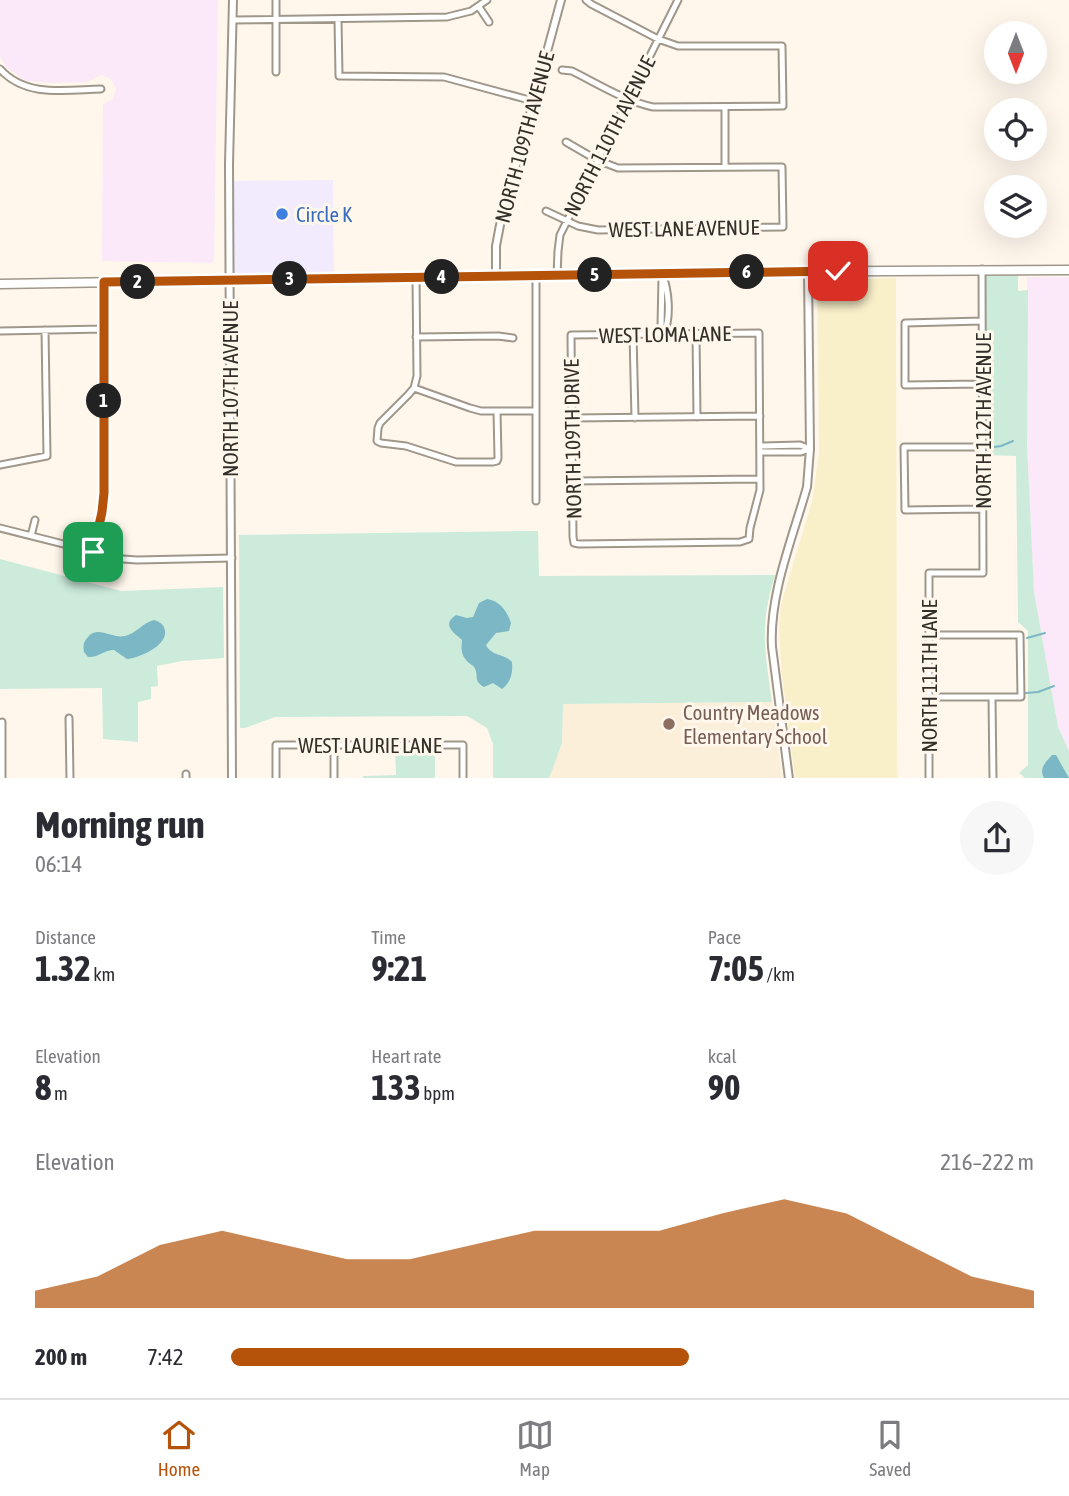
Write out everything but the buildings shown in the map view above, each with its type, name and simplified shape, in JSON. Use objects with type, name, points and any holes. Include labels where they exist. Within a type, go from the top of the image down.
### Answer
[{"type":"main road","points":[[0,284],[808,271],[1069,270]]},
{"type":"street","name":"NORTH 107TH AVENUE","points":[[232,778],[229,145],[233,0]]},
{"type":"street","points":[[276,0],[276,72]]},
{"type":"street","points":[[233,20],[447,17],[471,11],[486,0]]},
{"type":"street","name":"NORTH 109TH AVENUE","points":[[496,276],[498,233],[561,0]]},
{"type":"street","points":[[562,69],[572,71],[642,105],[653,107],[783,106],[782,46],[687,47],[671,44],[586,0]]},
{"type":"street","name":"NORTH 110TH AVENUE","points":[[557,276],[558,243],[566,221],[678,0]]},
{"type":"street","points":[[479,7],[489,22]]},
{"type":"street","points":[[338,19],[339,76],[444,77],[533,101]]},
{"type":"street","points":[[0,69],[7,77],[36,90],[101,89]]},
{"type":"street","points":[[566,142],[597,160],[625,169],[725,167],[725,107]]},
{"type":"street","name":"WEST LANE AVENUE","points":[[547,211],[578,226],[598,230],[783,227],[782,167],[725,167]]},
{"type":"street","name":"NORTH 112TH AVENUE","points":[[929,573],[983,573],[982,269]]},
{"type":"street","points":[[789,778],[772,647],[772,619],[775,598],[807,487],[810,449],[808,271]]},
{"type":"street","points":[[662,273],[661,326],[664,334]]},
{"type":"street","points":[[536,276],[536,501]]},
{"type":"street","points":[[416,277],[417,376],[414,388],[380,423],[377,428],[377,441],[406,446],[456,462],[496,461],[497,411]]},
{"type":"street","points":[[93,552],[104,493],[104,282]]},
{"type":"street","points":[[982,321],[905,323],[905,385],[983,384]]},
{"type":"street","points":[[0,331],[104,329]]},
{"type":"street","points":[[0,465],[47,456],[45,330]]},
{"type":"street","points":[[696,333],[698,417]]},
{"type":"street","name":"WEST LOMA LANE","points":[[571,335],[759,333],[760,416]]},
{"type":"street","points":[[633,334],[635,418]]},
{"type":"street","name":"NORTH 109TH DRIVE","points":[[571,335],[574,543],[740,542],[749,539],[760,479]]},
{"type":"street","points":[[416,337],[513,338]]},
{"type":"street","points":[[414,388],[481,411],[536,411]]},
{"type":"street","points":[[571,418],[760,416],[760,479],[572,481]]},
{"type":"street","points":[[760,449],[800,445],[810,449]]},
{"type":"street","points":[[983,447],[904,447],[905,510],[983,509]]},
{"type":"street","points":[[31,536],[34,520]]},
{"type":"street","points":[[0,528],[113,557],[137,560],[232,558]]},
{"type":"street","name":"NORTH 111TH LANE","points":[[929,573],[929,778]]},
{"type":"street","points":[[929,635],[1020,635],[1021,697],[929,697]]},
{"type":"street","points":[[992,697],[993,778]]},
{"type":"street","points":[[69,718],[70,778]]},
{"type":"street","points":[[2,722],[2,778]]},
{"type":"street","name":"WEST LAURIE LANE","points":[[276,778],[276,745],[463,745],[463,778]]},
{"type":"street","points":[[334,745],[334,778]]},
{"type":"shaded area","points":[[0,0],[218,0],[214,263],[102,261],[103,104],[113,99],[116,89],[111,79],[101,75],[87,82],[26,81],[6,67],[0,57]]},
{"type":"shaded area","points":[[333,180],[334,274],[234,276],[233,181]]},
{"type":"shaded area","points":[[1027,277],[1069,277],[1069,751],[1058,727],[1034,592],[1027,445]]},
{"type":"shaded area","name":"Country Meadows Elementary School","points":[[772,702],[782,778],[549,778],[562,743],[563,704]]},
{"type":"green space","points":[[984,273],[1018,273],[1018,291],[1028,290],[1027,445],[1034,592],[1058,727],[1069,751],[1069,778],[1025,778],[1019,773],[1028,765],[1028,631],[1018,622],[1016,456],[984,455]]},
{"type":"green space","points":[[538,531],[539,576],[775,575],[765,630],[772,702],[563,704],[562,743],[549,778],[493,778],[493,744],[487,728],[467,716],[275,717],[240,728],[239,535]]},
{"type":"green space","points":[[0,559],[121,591],[223,587],[224,658],[157,666],[158,686],[151,687],[151,699],[138,702],[138,742],[103,739],[102,688],[0,689]]},
{"type":"green space","points":[[395,750],[435,750],[435,778],[363,778],[396,775]]},
{"type":"sand","points":[[896,278],[897,778],[795,778],[781,667],[779,626],[781,604],[812,502],[819,453],[817,280]]},
{"type":"water","points":[[487,599],[502,607],[511,623],[509,631],[496,633],[486,645],[491,651],[512,662],[511,677],[502,689],[493,683],[484,687],[478,682],[476,670],[463,655],[462,640],[449,625],[456,615],[473,617],[479,603]]},
{"type":"water","points":[[154,620],[164,627],[164,636],[162,642],[145,654],[127,659],[114,650],[92,657],[88,657],[84,652],[84,642],[96,632],[125,636]]},
{"type":"water","points":[[1052,755],[1056,755],[1069,778],[1044,778],[1042,768]]},
{"type":"waterway","points":[[987,448],[1013,441]]},
{"type":"waterway","points":[[1027,638],[1045,633]]},
{"type":"waterway","points":[[1026,693],[1054,686]]},
{"type":"place","name":"Circle K","points":[[282,214]]},
{"type":"place","name":"Country Meadows Elementary School","points":[[669,724]]},
{"type":"route","points":[[93,552],[104,503],[104,282],[838,271]]}]
